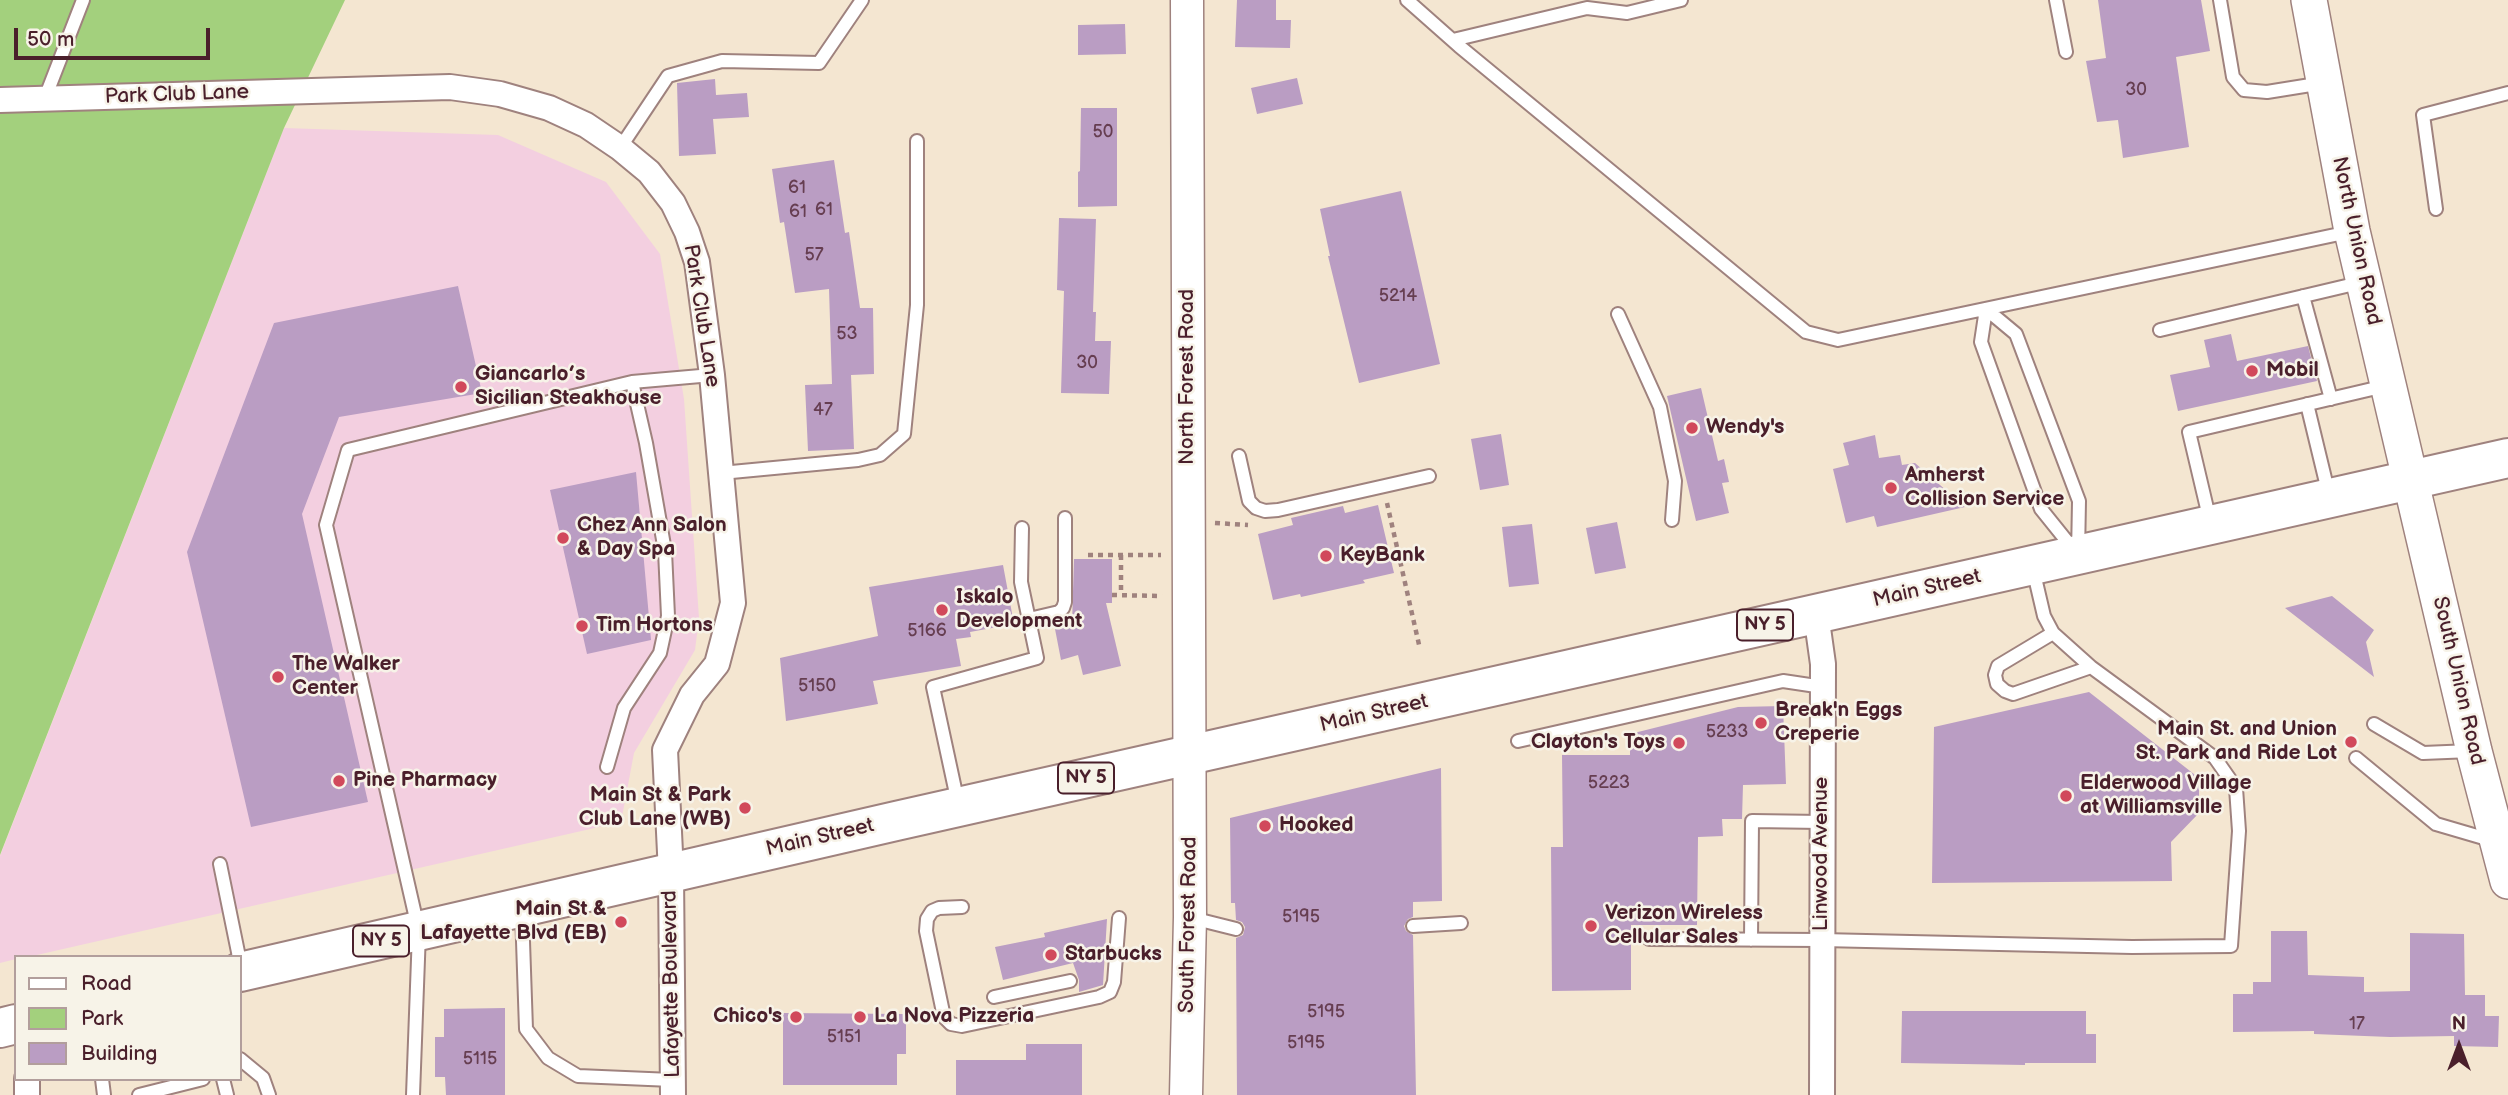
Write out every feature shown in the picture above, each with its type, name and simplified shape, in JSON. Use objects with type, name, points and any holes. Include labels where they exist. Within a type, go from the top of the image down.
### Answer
[{"type":"main road","name":"North Union Road","points":[[2309,0],[2352,231],[2410,480]]},
{"type":"main road","name":"Main Street","points":[[242,966],[419,932],[522,909],[959,807],[2508,458]]},
{"type":"main road","name":"South Union Road","points":[[2410,480],[2474,751],[2508,881]]},
{"type":"street","name":"North Forest Road","points":[[1186,0],[1190,755]]},
{"type":"street","name":"Park Club Lane","points":[[0,100],[450,87],[500,94],[549,108],[586,125],[649,172],[673,203],[697,262],[712,375],[733,603],[716,664],[692,695],[665,750],[671,873]]},
{"type":"street","name":"Linwood Avenue","points":[[1816,614],[1824,664],[1822,1095]]},
{"type":"street","name":"South Forest Road","points":[[1186,1095],[1190,755]]},
{"type":"street","name":"Lafayette Boulevard","points":[[671,873],[673,1087]]},
{"type":"lane","points":[[45,99],[83,0]]},
{"type":"lane","points":[[620,148],[668,76],[722,61],[819,63],[862,0]]},
{"type":"lane","points":[[1407,0],[1806,332],[1838,341],[2352,231]]},
{"type":"lane","points":[[1452,40],[1587,8],[1626,13],[1681,0]]},
{"type":"lane","points":[[2056,0],[2066,52]]},
{"type":"lane","points":[[2220,0],[2233,77],[2244,90],[2267,92],[2325,83]]},
{"type":"lane","points":[[2436,209],[2423,115],[2508,93]]},
{"type":"lane","points":[[721,473],[858,460],[880,454],[904,434],[917,305],[917,141]]},
{"type":"lane","points":[[2160,330],[2364,282]]},
{"type":"lane","points":[[2303,296],[2331,399]]},
{"type":"lane","points":[[1986,309],[1981,342],[2041,509],[2078,555]]},
{"type":"lane","points":[[1986,309],[2016,334],[2079,501],[2078,555]]},
{"type":"lane","points":[[1618,313],[1660,407],[1675,481],[1672,520]]},
{"type":"lane","points":[[413,1095],[419,932],[326,525],[348,450],[632,382],[712,375]]},
{"type":"lane","points":[[607,767],[624,708],[660,653],[668,616],[665,551],[632,382]]},
{"type":"lane","points":[[2211,525],[2189,432],[2388,385]]},
{"type":"lane","points":[[2307,404],[2330,499]]},
{"type":"lane","points":[[1239,456],[1249,501],[1256,508],[1265,511],[1429,476]]},
{"type":"lane","points":[[1029,619],[1059,612],[1063,608],[1065,518]]},
{"type":"lane","points":[[959,807],[933,687],[1037,658],[1021,582],[1022,528]]},
{"type":"lane","points":[[1649,939],[2132,947],[2231,946],[2239,831],[2236,789],[2215,758],[2091,667],[2053,634],[2044,616],[2032,565]]},
{"type":"lane","points":[[2053,634],[1998,666],[1995,675],[1997,684],[2013,694],[2091,667]]},
{"type":"lane","points":[[1518,741],[1783,681],[1823,687]]},
{"type":"lane","points":[[2374,724],[2423,753],[2474,751]]},
{"type":"lane","points":[[2356,758],[2436,824],[2498,842]]},
{"type":"lane","points":[[1751,940],[1752,821],[1822,822]]},
{"type":"lane","points":[[220,864],[238,955]]},
{"type":"lane","points":[[962,907],[932,911],[927,919],[926,931],[944,1017],[951,1024],[962,1026],[1099,997],[1110,992],[1114,982],[1119,918]]},
{"type":"lane","points":[[522,909],[526,1029],[548,1058],[578,1076],[673,1087]]},
{"type":"lane","points":[[1190,917],[1236,929]]},
{"type":"lane","points":[[1413,926],[1461,923]]},
{"type":"lane","points":[[994,998],[1070,981]]},
{"type":"lane","points":[[242,1061],[263,1078],[269,1095]]},
{"type":"lane","points":[[139,1095],[195,1081]]},
{"type":"path","points":[[1386,495],[1420,649]]},
{"type":"path","points":[[1386,538],[1395,536]]},
{"type":"path","points":[[1088,555],[1162,555]]},
{"type":"path","points":[[1121,555],[1121,595]]},
{"type":"path","points":[[1112,595],[1162,596]]},
{"type":"shaded area","points":[[284,128],[498,135],[606,182],[660,254],[684,399],[699,618],[695,650],[634,753],[621,822],[37,955],[14,955],[14,960],[0,963],[0,856]]},
{"type":"green space","points":[[0,0],[345,0],[284,128],[0,855]]},
{"type":"building","points":[[1237,0],[1276,0],[1276,20],[1291,20],[1290,48],[1235,47]]},
{"type":"building","points":[[2098,0],[2201,0],[2210,51],[2176,57],[2189,147],[2123,158],[2118,120],[2097,122],[2086,61],[2106,58]]},
{"type":"building","points":[[1125,24],[1126,54],[1078,55],[1078,25]]},
{"type":"building","points":[[1297,78],[1303,104],[1257,114],[1251,88]]},
{"type":"building","points":[[715,79],[716,95],[747,93],[749,117],[713,119],[716,154],[679,156],[677,83]]},
{"type":"building","points":[[1081,108],[1117,108],[1117,206],[1078,207]]},
{"type":"building","points":[[834,160],[845,233],[849,232],[860,308],[873,308],[874,374],[851,375],[854,449],[808,451],[805,385],[832,384],[829,289],[795,293],[784,222],[780,223],[772,169]]},
{"type":"building","points":[[1401,191],[1440,364],[1359,383],[1328,256],[1320,209]]},
{"type":"building","points":[[1059,218],[1096,219],[1093,312],[1096,312],[1095,341],[1111,341],[1109,394],[1061,393],[1064,291],[1057,290]]},
{"type":"building","name":"The Walker Center","points":[[458,286],[482,393],[339,417],[302,514],[368,802],[251,827],[187,552],[274,323]]},
{"type":"building","name":"Mobil","points":[[2231,334],[2237,361],[2308,346],[2317,381],[2178,411],[2170,375],[2210,367],[2204,340]]},
{"type":"building","name":"Wendy's","points":[[1701,388],[1718,461],[1724,459],[1729,482],[1722,483],[1729,513],[1696,521],[1667,396]]},
{"type":"building","points":[[1501,434],[1509,485],[1480,490],[1471,439]]},
{"type":"building","name":"Amherst Collision Service","points":[[1875,435],[1879,458],[1900,455],[1902,465],[1915,463],[1965,507],[1877,527],[1874,516],[1846,523],[1833,469],[1849,465],[1843,443]]},
{"type":"building","points":[[636,472],[651,640],[587,654],[550,490]]},
{"type":"building","name":"KeyBank","points":[[1378,505],[1394,573],[1363,580],[1365,583],[1301,597],[1300,594],[1273,600],[1258,534],[1293,525],[1291,518],[1343,506],[1345,513]]},
{"type":"building","points":[[1617,522],[1626,568],[1595,574],[1586,528]]},
{"type":"building","points":[[1532,524],[1539,584],[1509,587],[1502,527]]},
{"type":"building","points":[[1074,559],[1112,559],[1112,603],[1106,603],[1121,666],[1083,675],[1078,655],[1061,660],[1055,629],[1072,624]]},
{"type":"building","name":"Iskalo Development","points":[[1003,565],[1014,624],[970,632],[971,637],[956,639],[961,666],[873,681],[878,704],[786,721],[780,658],[878,636],[869,587]]},
{"type":"building","points":[[2332,596],[2374,630],[2366,642],[2374,677],[2285,608]]},
{"type":"building","name":"Elderwood Village at Williamsville","points":[[2089,692],[2199,778],[2199,813],[2171,842],[2172,881],[1932,883],[1934,727]]},
{"type":"building","points":[[1783,706],[1786,784],[1743,785],[1742,819],[1722,819],[1723,836],[1698,837],[1697,925],[1631,925],[1631,990],[1552,991],[1551,847],[1563,847],[1562,755],[1630,755],[1630,734],[1738,707]]},
{"type":"building","points":[[1441,768],[1442,901],[1413,902],[1413,917],[1408,919],[1404,926],[1406,931],[1413,935],[1416,1095],[1237,1095],[1236,938],[1243,935],[1245,927],[1242,922],[1236,920],[1235,903],[1231,903],[1230,818]]},
{"type":"building","name":"Starbucks","points":[[1107,919],[1103,985],[1079,992],[1079,980],[1073,963],[1003,980],[995,947],[1045,937],[1044,933]]},
{"type":"building","points":[[2271,931],[2307,931],[2308,975],[2364,977],[2364,992],[2410,991],[2410,933],[2464,934],[2465,995],[2485,995],[2485,1016],[2499,1016],[2498,1047],[2454,1046],[2454,1036],[2390,1037],[2314,1034],[2314,1031],[2233,1032],[2233,994],[2253,994],[2253,982],[2271,982]]},
{"type":"building","points":[[505,1008],[505,1095],[446,1095],[445,1077],[435,1077],[435,1037],[444,1037],[444,1009]]},
{"type":"building","points":[[1902,1011],[2086,1011],[2086,1034],[2096,1034],[2096,1063],[1901,1063]]},
{"type":"building","points":[[783,1013],[906,1014],[906,1054],[897,1054],[897,1085],[783,1085]]},
{"type":"building","points":[[1026,1044],[1082,1044],[1082,1095],[956,1095],[956,1060],[1026,1060]]},
{"type":"place","name":"Mobil","points":[[2252,371]]},
{"type":"place","name":"Giancarlo’s Sicilian Steakhouse","points":[[461,387]]},
{"type":"place","name":"Wendy's","points":[[1692,428]]},
{"type":"place","name":"Amherst Collision Service","points":[[1891,488]]},
{"type":"place","name":"Chez Ann Salon & Day Spa","points":[[563,538]]},
{"type":"place","name":"KeyBank","points":[[1326,556]]},
{"type":"place","name":"Iskalo Development","points":[[942,610]]},
{"type":"place","name":"Tim Hortons","points":[[582,626]]},
{"type":"place","name":"The Walker Center","points":[[278,677]]},
{"type":"place","name":"Break'n Eggs Creperie","points":[[1761,723]]},
{"type":"place","name":"Main St. and Union St. Park and Ride Lot","points":[[2351,742]]},
{"type":"place","name":"Clayton's Toys","points":[[1679,743]]},
{"type":"place","name":"Pine Pharmacy","points":[[339,781]]},
{"type":"place","name":"Elderwood Village at Williamsville","points":[[2066,796]]},
{"type":"place","name":"Main St & Park Club Lane (WB)","points":[[745,808]]},
{"type":"place","name":"Hooked","points":[[1265,826]]},
{"type":"place","name":"Main St & Lafayette Blvd (EB)","points":[[621,922]]},
{"type":"place","name":"Verizon Wireless Cellular Sales","points":[[1591,926]]},
{"type":"place","name":"Starbucks","points":[[1051,955]]},
{"type":"place","name":"Chico's","points":[[796,1017]]},
{"type":"place","name":"La Nova Pizzeria","points":[[860,1017]]}]
